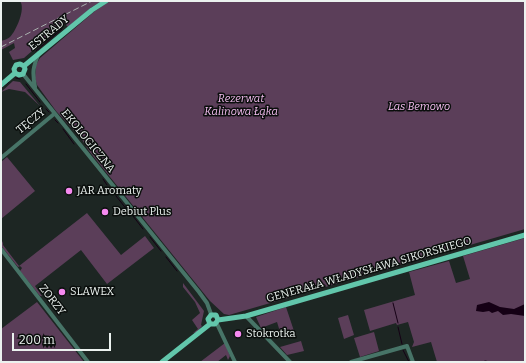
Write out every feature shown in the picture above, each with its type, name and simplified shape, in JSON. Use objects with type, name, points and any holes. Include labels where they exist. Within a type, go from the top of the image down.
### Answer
[{"type":"main road","name":"ESTRADY","points":[[24,66],[92,10],[106,1]]},
{"type":"main road","points":[[20,64],[24,66],[25,70],[23,74],[19,75],[15,73],[14,69],[16,65],[20,64]]},
{"type":"main road","points":[[1,85],[15,73]]},
{"type":"main road","name":"GENERAŁA WŁADYSŁAWA SIKORSKIEGO","points":[[218,322],[246,316],[525,235]]},
{"type":"main road","points":[[164,361],[210,324],[213,325],[218,322],[216,315],[211,314],[208,319],[210,324]]},
{"type":"street","points":[[36,89],[33,69],[39,53]]},
{"type":"street","name":"EKOLOGICZNA","points":[[23,74],[199,292],[207,303],[211,314]]},
{"type":"street","name":"TĘCZY","points":[[1,158],[54,114]]},
{"type":"street","name":"ZORZY","points":[[1,249],[88,362]]},
{"type":"street","points":[[246,316],[290,362]]},
{"type":"street","points":[[218,322],[235,362]]},
{"type":"street","points":[[351,362],[407,346],[414,362]]},
{"type":"green space","points":[[20,1],[102,1],[92,7],[68,27],[64,23],[24,58],[13,60],[9,52],[15,48],[14,43],[1,50],[1,41],[10,37],[15,30],[22,9]]},
{"type":"green space","name":"Las Bemowo","points":[[110,1],[525,1],[525,229],[229,315],[224,314],[210,301],[89,151],[81,138],[56,111],[37,85],[35,78],[36,65],[40,58],[95,11]]},
{"type":"green space","points":[[13,81],[20,82],[40,106],[25,92],[9,89],[1,92]]},
{"type":"green space","points":[[7,157],[35,191],[1,219],[1,162]]},
{"type":"green space","points":[[87,213],[121,255],[145,236],[154,248],[107,284],[81,250],[35,286],[42,296],[40,296],[20,271],[22,268],[20,266],[18,267],[2,247],[3,241],[3,245],[19,266]]},
{"type":"green space","points":[[525,238],[524,362],[437,362],[431,342],[412,347],[414,342],[408,322],[397,325],[396,323],[370,331],[364,310],[415,295],[409,272],[449,261],[456,283],[470,279],[463,256]]},
{"type":"green space","points":[[183,283],[204,311],[202,326],[197,332],[193,333],[198,329],[192,320],[200,313],[195,302],[183,287]]},
{"type":"green space","points":[[37,302],[84,362],[1,362],[1,329]]},
{"type":"green space","points":[[286,307],[294,331],[281,335],[277,322],[261,328],[256,317]]},
{"type":"green space","points":[[348,315],[354,335],[344,339],[338,318]]},
{"type":"green space","points":[[374,332],[379,351],[360,357],[354,338]]},
{"type":"green space","points":[[301,341],[304,351],[287,355],[280,347]]},
{"type":"green space","points":[[225,343],[230,356],[228,360],[226,355],[217,362],[200,362]]},
{"type":"shaded area","points":[[489,302],[500,307],[514,309],[525,304],[525,316],[511,314],[503,315],[498,311],[492,313],[489,311],[476,311],[477,305]]},
{"type":"waterway","points":[[36,51],[62,29]]},
{"type":"waterway","points":[[16,78],[20,79]]},
{"type":"waterway","points":[[1,88],[9,82]]},
{"type":"waterway","points":[[26,84],[40,102]]},
{"type":"waterway","points":[[46,109],[49,112]]},
{"type":"waterway","points":[[55,120],[58,123]]},
{"type":"waterway","points":[[63,129],[74,144]]},
{"type":"waterway","points":[[103,179],[107,185]]},
{"type":"waterway","points":[[116,196],[128,211]]},
{"type":"waterway","points":[[133,216],[143,229]]},
{"type":"waterway","points":[[150,237],[161,251]]},
{"type":"waterway","points":[[166,257],[177,271]]},
{"type":"waterway","points":[[393,303],[398,323]]},
{"type":"waterway","points":[[398,327],[402,344]]},
{"type":"waterway","points":[[403,350],[409,362]]},
{"type":"waterway","points":[[485,361],[490,362]]},
{"type":"railway","points":[[1,47],[92,1]]},
{"type":"place","name":"JAR Aromaty","points":[[69,191]]},
{"type":"place","name":"Debiut Plus","points":[[105,212]]},
{"type":"place","name":"SLAWEX","points":[[62,292]]},
{"type":"place","name":"Stokrotka","points":[[238,334]]},
{"type":"park label","name":"Rezerwat Kalinowa Łąka","points":[[241,105]]}]
